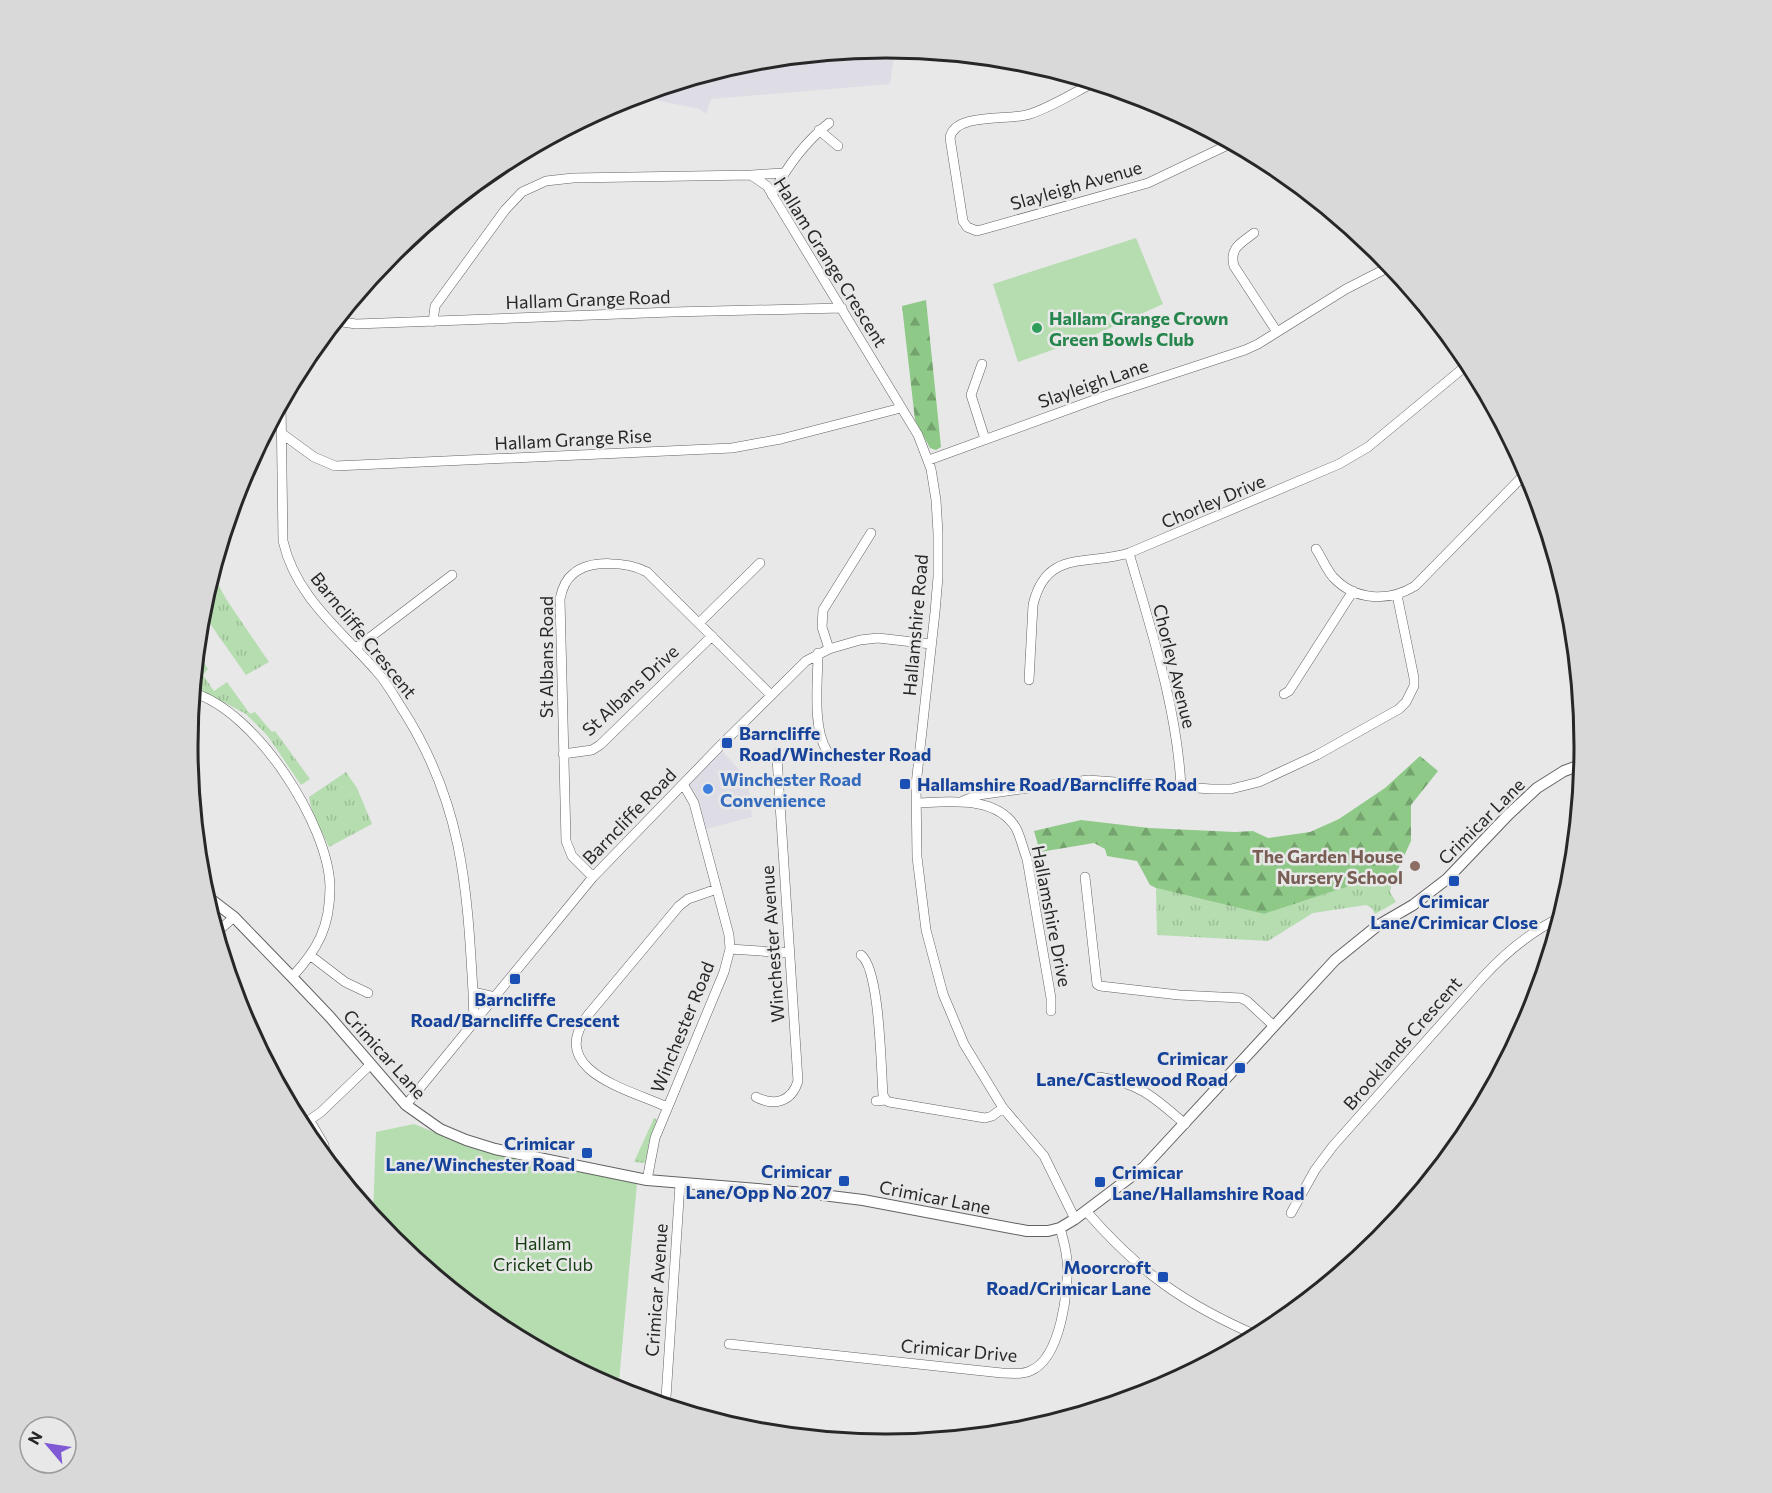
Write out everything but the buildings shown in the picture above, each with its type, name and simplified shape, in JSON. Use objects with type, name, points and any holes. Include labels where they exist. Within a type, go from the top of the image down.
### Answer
[{"type":"street","name":"Slayleigh Avenue","points":[[1084,88],[1033,114],[958,124],[951,131],[956,185],[963,221],[967,227],[977,231],[1148,183],[1223,147]]},
{"type":"street","points":[[772,195],[783,173],[809,140],[829,123]]},
{"type":"street","points":[[819,130],[838,147]]},
{"type":"street","points":[[751,175],[783,173]]},
{"type":"street","name":"Hallam Grange Crescent","points":[[433,322],[435,306],[513,199],[532,186],[546,181],[573,178],[751,175],[767,186],[918,435],[929,460]]},
{"type":"street","points":[[1254,233],[1233,252],[1234,266],[1277,332]]},
{"type":"street","name":"Slayleigh Lane","points":[[929,460],[1105,396],[1245,350],[1346,289],[1382,271]]},
{"type":"street","name":"Hallam Grange Road","points":[[345,322],[433,322],[672,312],[842,308]]},
{"type":"street","points":[[982,364],[971,395],[985,439]]},
{"type":"street","name":"Chorley Drive","points":[[1029,680],[1033,605],[1038,587],[1058,566],[1066,563],[1113,558],[1129,553],[1290,486],[1354,456],[1461,370]]},
{"type":"street","name":"Hallam Grange Rise","points":[[281,433],[314,457],[335,466],[732,448],[781,439],[901,408]]},
{"type":"street","points":[[281,419],[281,433]]},
{"type":"street","name":"Barncliffe Crescent","points":[[281,433],[283,542],[287,558],[314,604],[330,624],[378,673],[412,724],[434,767],[448,804],[465,878],[474,1023]]},
{"type":"street","name":"Hallamshire Road","points":[[929,460],[936,500],[938,577],[916,804],[920,890],[926,930],[935,969],[949,1011],[964,1044],[1003,1108],[1044,1155],[1075,1219]]},
{"type":"street","points":[[1316,549],[1334,578],[1353,591],[1373,597],[1397,595],[1415,586],[1520,479]]},
{"type":"street","points":[[829,649],[822,627],[823,610],[871,533]]},
{"type":"street","points":[[853,539],[863,545]]},
{"type":"street","name":"Chorley Avenue","points":[[1129,553],[1171,708],[1180,763],[1181,788]]},
{"type":"street","name":"St Albans Road","points":[[593,877],[568,850],[563,754],[560,599],[562,589],[572,574],[579,569],[610,564],[640,568],[647,572],[771,695]]},
{"type":"street","points":[[699,623],[760,564]]},
{"type":"street","points":[[356,648],[452,575]]},
{"type":"street","points":[[1284,694],[1289,690],[1353,591]]},
{"type":"street","points":[[963,801],[970,797],[1088,780],[1181,788],[1231,789],[1260,782],[1399,709],[1411,694],[1414,678],[1397,595]]},
{"type":"street","name":"St Albans Drive","points":[[563,754],[592,750],[600,745],[712,636]]},
{"type":"street","name":"Barncliffe Road","points":[[406,1106],[593,877],[806,661],[818,653],[860,640],[878,638],[932,644]]},
{"type":"street","points":[[818,653],[820,728],[827,750]]},
{"type":"street","points":[[200,696],[226,710],[242,722],[262,743],[293,787],[315,828],[327,863],[330,888],[323,931],[311,956],[292,977]]},
{"type":"street","name":"Winchester Avenue","points":[[756,1097],[768,1102],[777,1102],[791,1095],[798,1081],[779,803],[777,758],[779,752]]},
{"type":"street","name":"Crimicar Lane","points":[[216,903],[234,917],[292,977],[406,1106],[440,1129],[466,1140],[495,1149],[647,1180],[754,1188],[863,1200],[1027,1231],[1048,1231],[1060,1228],[1075,1219],[1144,1167],[1320,975],[1358,939],[1426,896],[1447,879],[1537,788],[1557,775],[1574,768]]},
{"type":"street","name":"Winchester Road","points":[[647,1180],[655,1138],[724,972],[730,948],[729,935],[694,803],[683,784]]},
{"type":"street","points":[[982,805],[989,794]]},
{"type":"street","name":"Hallamshire Drive","points":[[916,804],[963,801],[982,805],[1005,816],[1014,825],[1027,859],[1051,998],[1051,1011]]},
{"type":"street","points":[[1085,877],[1097,984],[1179,995],[1241,998],[1274,1026]]},
{"type":"street","points":[[667,1107],[600,1078],[586,1068],[579,1054],[579,1030],[588,1015],[679,906],[688,899],[717,889]]},
{"type":"street","points":[[222,928],[234,917]]},
{"type":"street","name":"Brooklands Crescent","points":[[1291,1213],[1315,1170],[1333,1146],[1483,977],[1501,957],[1525,938],[1552,923]]},
{"type":"street","points":[[730,948],[790,953]]},
{"type":"street","points":[[861,955],[867,961],[876,997],[883,1095],[881,1100],[985,1118],[1003,1108]]},
{"type":"street","points":[[311,956],[345,982],[368,993]]},
{"type":"street","points":[[473,992],[495,997]]},
{"type":"street","points":[[317,1134],[310,1121],[371,1064]]},
{"type":"street","points":[[1099,1077],[1130,1084],[1146,1092],[1185,1124]]},
{"type":"street","name":"Crimicar Avenue","points":[[666,1398],[680,1184]]},
{"type":"street","points":[[1086,1211],[1110,1238],[1153,1278],[1201,1309],[1248,1331]]},
{"type":"street","name":"Crimicar Drive","points":[[729,1344],[1002,1373],[1028,1372],[1046,1360],[1058,1332],[1067,1280],[1067,1259],[1060,1228]]},
{"type":"shaded area","points":[[894,58],[890,84],[711,99],[706,114],[699,109],[653,100],[708,82],[796,64]]},
{"type":"shaded area","points":[[719,747],[748,780],[752,817],[702,830],[683,784]]},
{"type":"green space","points":[[1136,238],[1163,304],[1092,336],[1018,362],[993,284]]},
{"type":"green space","points":[[926,300],[941,447],[936,450],[930,448],[915,420],[902,306]]},
{"type":"green space","points":[[217,586],[219,586],[269,662],[246,675],[211,625],[209,626],[211,612]]},
{"type":"green space","points":[[203,662],[208,669],[203,675],[214,691],[227,682],[250,714],[255,712],[272,732],[275,731],[310,779],[301,785],[267,735],[246,714],[200,690]]},
{"type":"green space","points":[[1420,756],[1438,771],[1411,805],[1411,841],[1393,880],[1370,876],[1349,886],[1264,914],[1156,888],[1150,885],[1137,861],[1107,856],[1105,849],[1094,843],[1040,852],[1034,831],[1081,820],[1149,828],[1253,831],[1268,838],[1310,832],[1339,819],[1385,788]]},
{"type":"green space","points":[[346,772],[357,788],[372,824],[329,847],[312,811],[309,797]]},
{"type":"green space","points":[[1370,876],[1393,880],[1390,892],[1396,902],[1375,914],[1372,908],[1366,905],[1313,913],[1268,941],[1157,935],[1156,888],[1264,914],[1349,886]]},
{"type":"green space","points":[[654,1118],[657,1120],[645,1163],[634,1162]]},
{"type":"green space","name":"Hallam Cricket Club","points":[[414,1124],[481,1151],[637,1183],[619,1380],[582,1364],[504,1319],[432,1264],[400,1233],[373,1205],[376,1132]]},
{"type":"place","name":"Hallam Grange Crown Green Bowls Club","points":[[1037,328]]},
{"type":"place","name":"Barncliffe Road/Winchester Road","points":[[727,743]]},
{"type":"place","name":"Hallamshire Road/Barncliffe Road","points":[[905,784]]},
{"type":"place","name":"Winchester Road Convenience","points":[[708,789]]},
{"type":"place","name":"The Garden House Nursery School","points":[[1415,866]]},
{"type":"place","name":"Crimicar Lane/Crimicar Close","points":[[1454,881]]},
{"type":"place","name":"Barncliffe Road/Barncliffe Crescent","points":[[515,979]]},
{"type":"place","name":"Crimicar Lane/Castlewood Road","points":[[1240,1068]]},
{"type":"place","name":"Crimicar Lane/Winchester Road","points":[[587,1153]]},
{"type":"place","name":"Crimicar Lane/Opp No 207","points":[[844,1181]]},
{"type":"place","name":"Crimicar Lane/Hallamshire Road","points":[[1100,1182]]},
{"type":"place","name":"Moorcroft Road/Crimicar Lane","points":[[1163,1277]]}]
